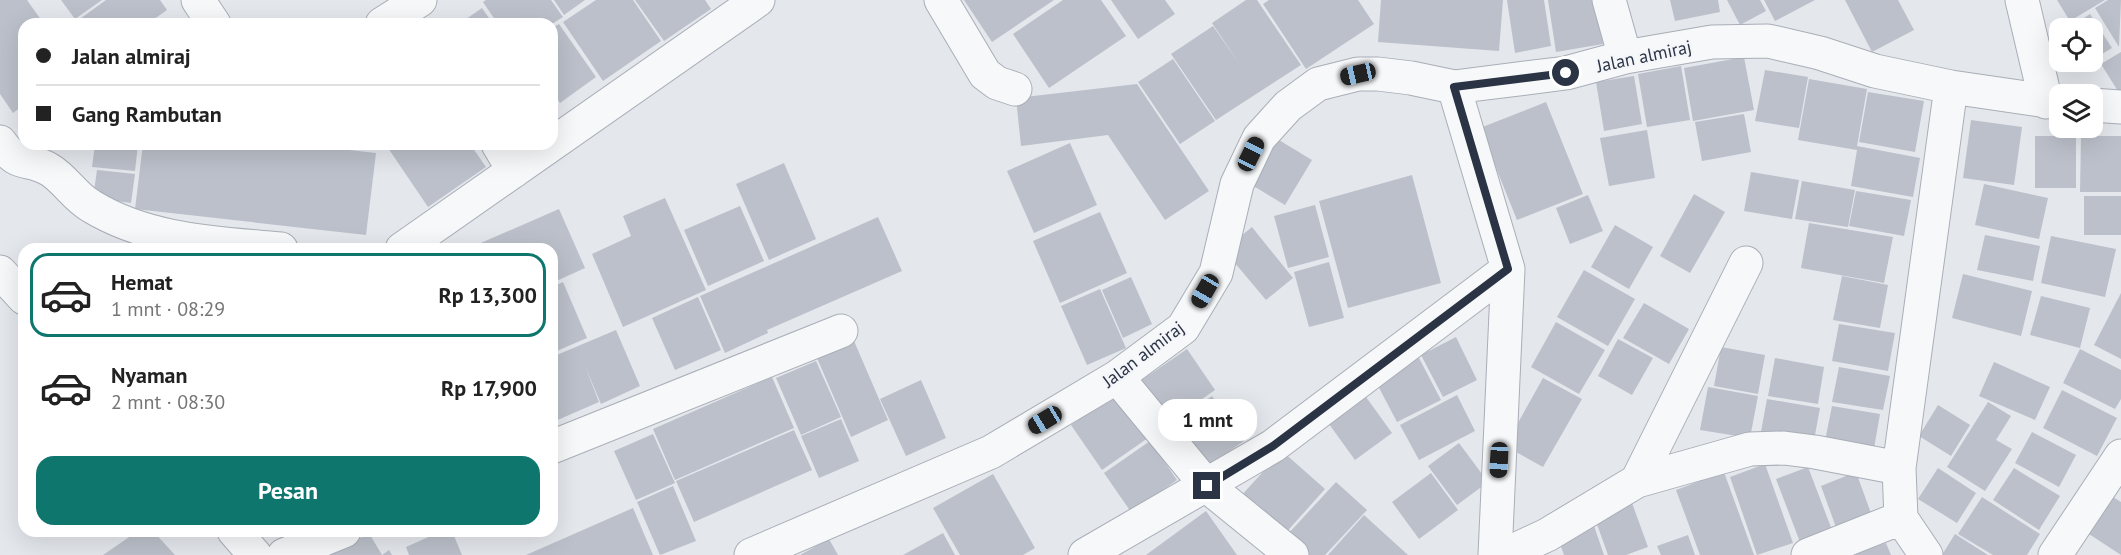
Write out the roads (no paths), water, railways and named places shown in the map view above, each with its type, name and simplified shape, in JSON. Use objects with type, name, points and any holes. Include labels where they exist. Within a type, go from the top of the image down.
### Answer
[{"type":"street","points":[[198,0],[210,18]]},
{"type":"street","points":[[558,125],[758,0]]},
{"type":"street","points":[[941,0],[985,74],[1015,89]]},
{"type":"street","points":[[1609,0],[1625,57]]},
{"type":"street","points":[[2022,0],[2049,89]]},
{"type":"street","name":"Jalan almiraj","points":[[751,555],[991,452],[1117,377],[1183,328],[1216,273],[1237,184],[1259,138],[1288,106],[1318,84],[1358,74],[1412,78],[1454,87],[1566,73],[1625,57],[1712,42],[1768,41],[1820,53],[1875,71],[1951,87],[2049,101]]},
{"type":"street","points":[[1454,87],[1508,269],[1495,555]]},
{"type":"street","points":[[1926,555],[1901,518],[1899,468],[1951,87]]},
{"type":"street","points":[[2103,106],[2121,107]]},
{"type":"street","points":[[12,148],[50,170],[88,205],[124,224],[184,239],[223,243]]},
{"type":"street","points":[[409,243],[506,158],[519,150]]},
{"type":"street","points":[[1637,481],[1746,263]]},
{"type":"street","points":[[1085,555],[1273,446],[1508,269]]},
{"type":"street","points":[[0,272],[18,292]]},
{"type":"street","points":[[558,445],[841,331]]},
{"type":"street","points":[[1117,377],[1207,486],[1281,549]]},
{"type":"street","points":[[1504,555],[1551,545],[1637,481],[1750,449],[1784,448],[1899,468]]},
{"type":"street","points":[[2055,555],[2121,456]]},
{"type":"street","points":[[1808,555],[1901,518]]},
{"type":"street","points":[[239,537],[255,555]]},
{"type":"street","points":[[284,555],[329,537]]}]
